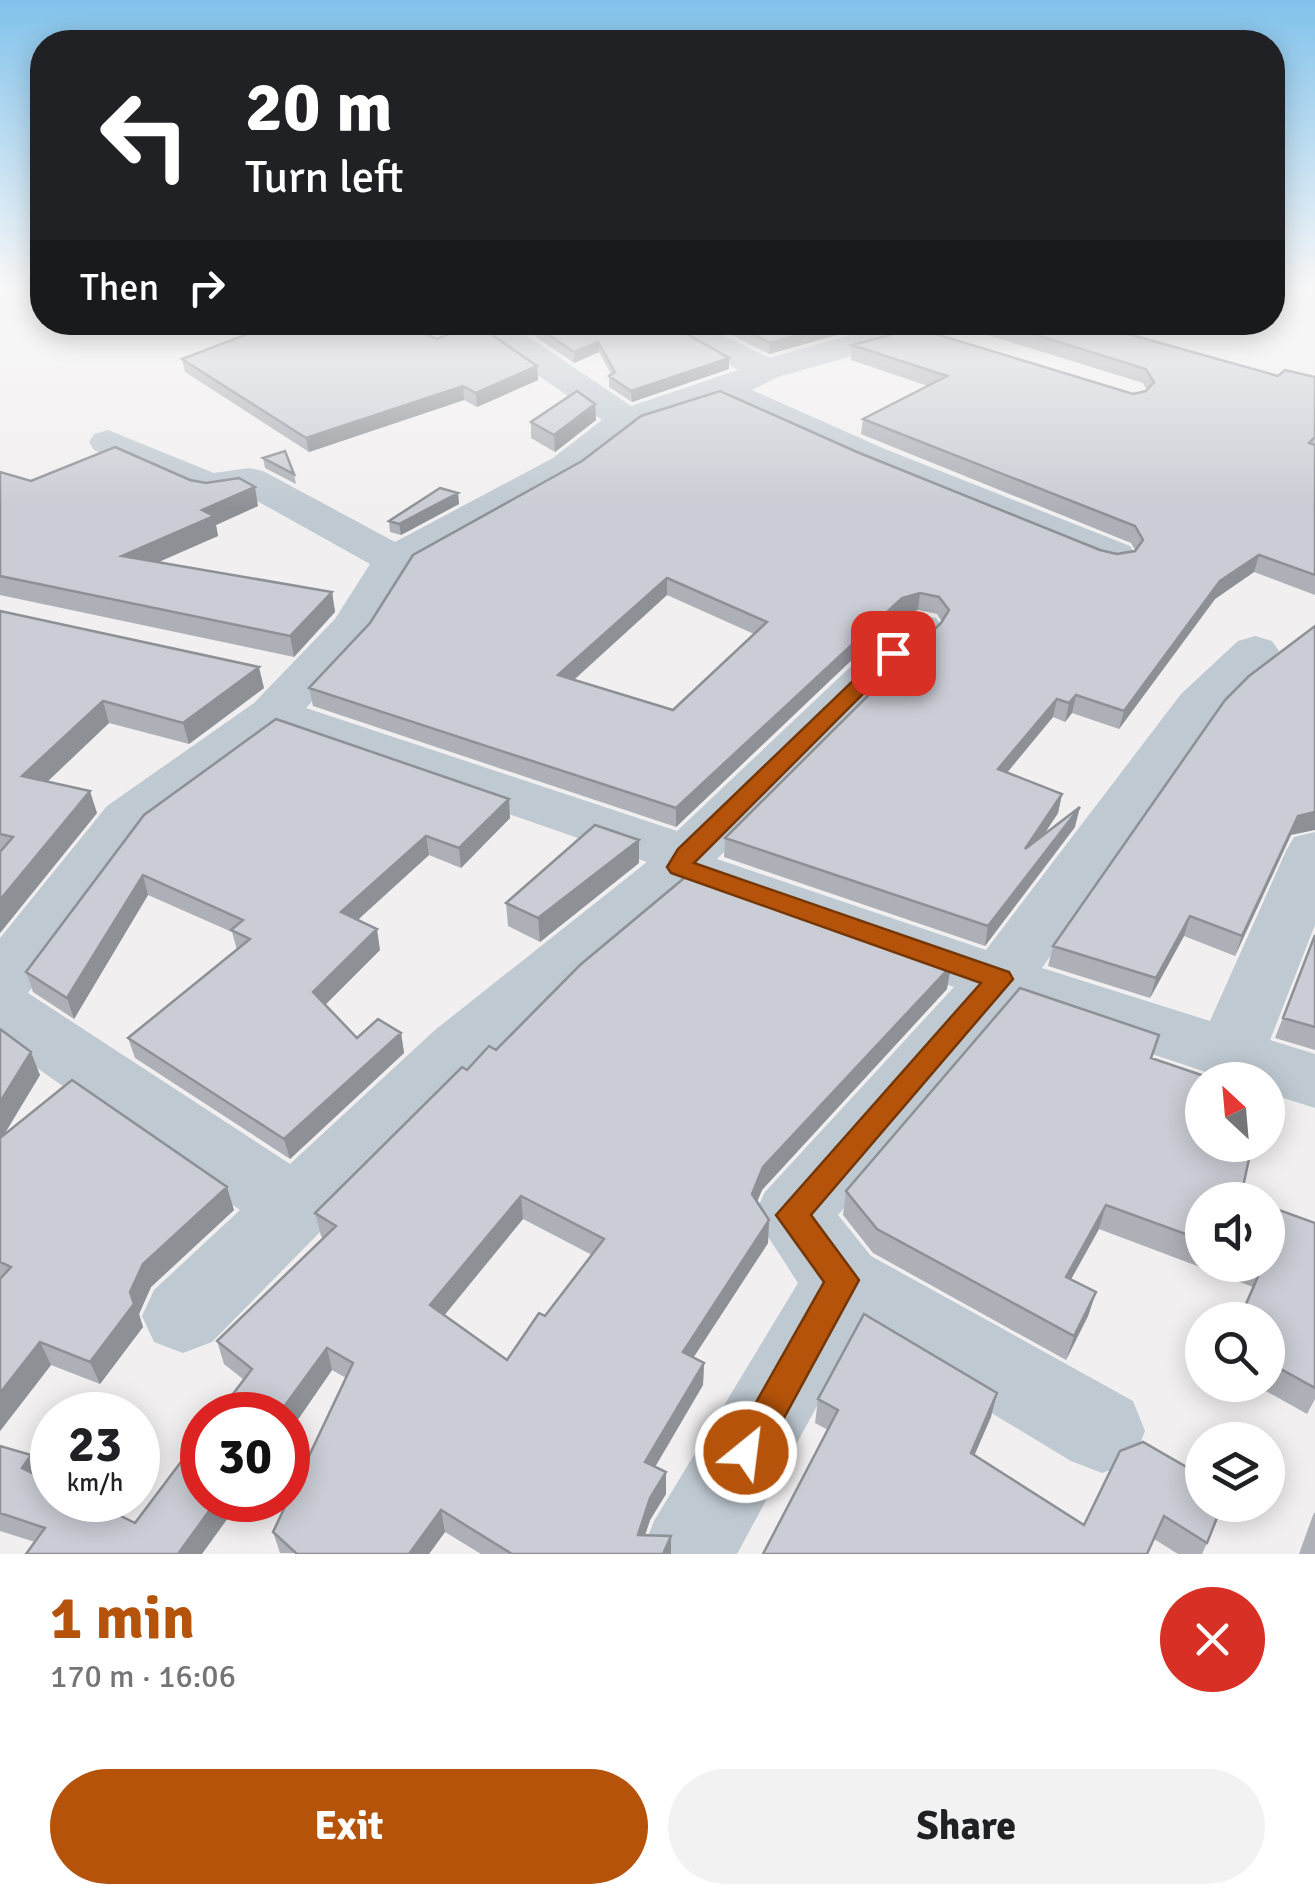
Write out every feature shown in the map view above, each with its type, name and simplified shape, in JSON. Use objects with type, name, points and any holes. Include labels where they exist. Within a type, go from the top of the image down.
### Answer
[{"type":"street","points":[[544,364],[626,420]]},
{"type":"street","points":[[753,364],[766,370]]},
{"type":"street","points":[[0,983],[127,819],[275,686],[353,628],[395,560],[567,466],[626,420],[722,390],[787,364]]},
{"type":"street","points":[[722,390],[871,458],[1114,556]]},
{"type":"street","points":[[108,442],[209,486],[249,480],[395,560]]},
{"type":"street","points":[[183,1316],[459,1048],[683,861],[919,628]]},
{"type":"street","points":[[1102,1431],[843,1280],[792,1215],[1000,979],[1198,706],[1255,651]]},
{"type":"street","points":[[275,686],[683,861],[1000,979],[1315,1081]]},
{"type":"street","points":[[1230,1052],[1315,850]]},
{"type":"street","points":[[0,1008],[295,1207]]},
{"type":"street","points":[[687,1554],[843,1280]]},
{"type":"building","points":[[189,364],[537,366],[476,393],[463,386],[306,438]]},
{"type":"building","points":[[610,364],[713,364],[631,391],[609,376],[615,372]]},
{"type":"building","points":[[909,364],[1033,364],[1133,394],[1146,391],[1154,382],[1146,369],[1128,364],[1233,364],[1278,376],[1285,370],[1315,377],[1315,437],[1309,443],[1315,445],[1315,575],[1259,555],[1220,581],[1124,711],[1076,695],[1069,703],[1057,699],[998,769],[1062,794],[1025,849],[1080,807],[988,926],[725,838],[941,623],[949,610],[939,597],[920,593],[902,598],[676,808],[309,688],[370,623],[413,555],[582,461],[641,416],[720,391],[857,452],[1100,550],[1117,554],[1135,551],[1143,540],[1135,526],[863,419],[947,376]],"holes":[[[667,578],[767,622],[673,710],[558,675]]]},
{"type":"building","points":[[577,391],[595,404],[554,435],[531,422]]},
{"type":"building","points":[[115,447],[190,480],[206,483],[239,478],[255,487],[202,510],[214,516],[122,556],[332,592],[290,636],[0,576],[0,472],[31,481]]},
{"type":"building","points":[[285,451],[294,474],[263,458]]},
{"type":"building","points":[[440,488],[458,493],[399,524],[389,521]]},
{"type":"building","points":[[0,611],[259,667],[183,723],[103,701],[22,776],[90,791],[0,900],[0,852],[13,837],[0,834]]},
{"type":"building","points":[[1315,626],[1315,812],[1298,816],[1242,936],[1190,916],[1156,978],[1053,946],[1225,700],[1249,676]]},
{"type":"building","points":[[276,719],[509,799],[459,848],[426,836],[341,912],[377,929],[313,992],[357,1038],[378,1019],[401,1033],[284,1139],[128,1038],[250,939],[231,930],[243,920],[143,875],[67,998],[26,972],[144,815]]},
{"type":"building","points":[[595,825],[639,840],[538,918],[506,903]]},
{"type":"building","points":[[689,874],[951,966],[763,1167],[752,1194],[769,1220],[683,1352],[704,1363],[645,1462],[666,1472],[650,1498],[638,1535],[671,1536],[663,1554],[512,1554],[441,1510],[409,1554],[297,1554],[273,1532],[278,1522],[310,1522],[310,1454],[353,1363],[327,1348],[295,1392],[234,1392],[252,1369],[217,1341],[336,1226],[315,1213],[462,1067],[467,1070],[489,1046],[496,1050],[580,965]],"holes":[[[521,1196],[604,1239],[545,1316],[539,1313],[507,1360],[430,1305]]]},
{"type":"building","points":[[1315,935],[1315,1027],[1283,1018]]},
{"type":"building","points":[[1020,988],[1159,1035],[1151,1058],[1185,1070],[1185,1162],[1248,1162],[1244,1182],[1185,1182],[1185,1234],[1106,1205],[1066,1277],[1096,1292],[1074,1336],[877,1229],[846,1191]]},
{"type":"building","points":[[0,1029],[31,1052],[0,1102]]},
{"type":"building","points":[[72,1080],[227,1187],[143,1264],[130,1292],[134,1304],[90,1362],[40,1342],[0,1393],[0,1279],[11,1267],[0,1262],[0,1138]]},
{"type":"building","points":[[1285,1212],[1315,1223],[1315,1388],[1285,1371],[1285,1302],[1247,1302],[1256,1282],[1285,1282]]},
{"type":"building","points":[[864,1314],[997,1393],[971,1453],[1084,1525],[1120,1451],[1143,1442],[1185,1466],[1185,1522],[1215,1522],[1207,1543],[1164,1516],[1147,1554],[763,1554],[838,1410],[818,1399]]},
{"type":"building","points":[[0,1446],[30,1455],[22,1468],[30,1472],[30,1522],[160,1522],[160,1490],[180,1463],[180,1522],[201,1522],[178,1554],[26,1554],[45,1528],[0,1513]]},
{"type":"route","points":[[746,1452],[843,1280],[792,1215],[1000,979],[679,867],[686,854],[893,653]]}]
